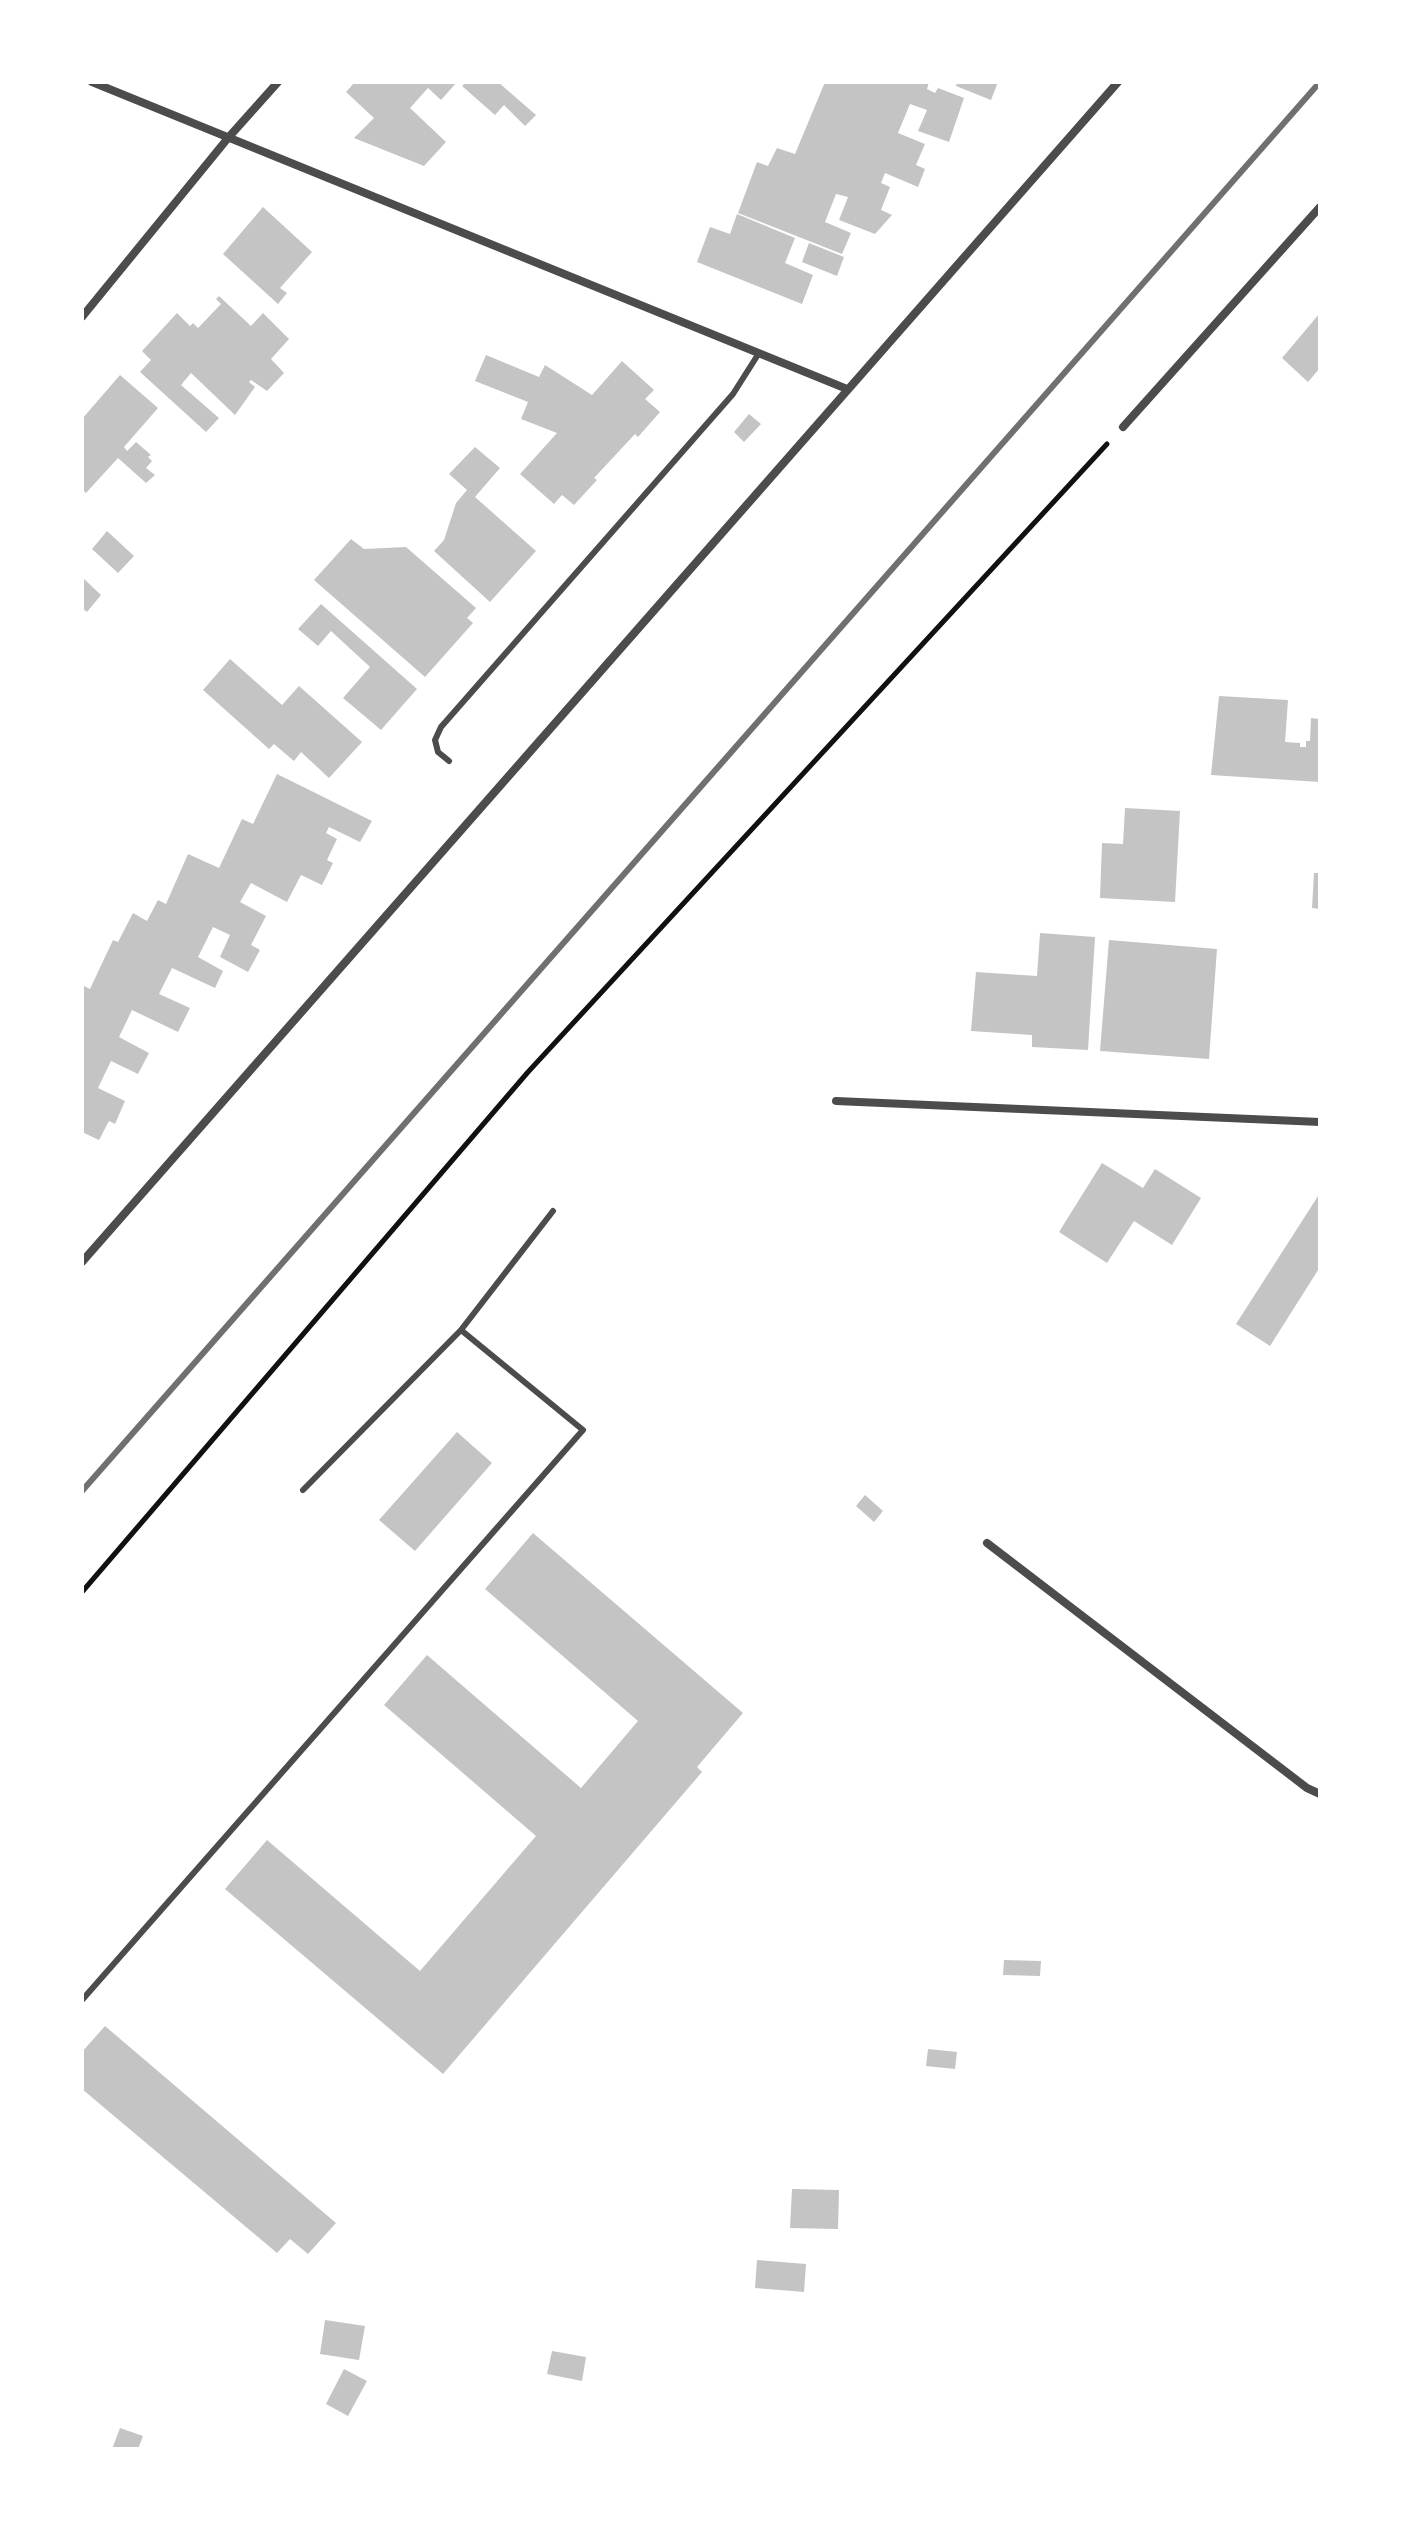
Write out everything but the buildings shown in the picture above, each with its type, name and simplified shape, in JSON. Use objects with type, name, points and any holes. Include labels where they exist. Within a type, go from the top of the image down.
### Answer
[{"type":"street","points":[[92,82],[847,389]]},
{"type":"street","points":[[82,317],[228,138],[278,82]]},
{"type":"street","points":[[82,1262],[1118,82]]},
{"type":"street","points":[[1123,427],[1320,207]]},
{"type":"street","points":[[836,1101],[1320,1122]]},
{"type":"street","points":[[987,1543],[1307,1788],[1320,1794]]},
{"type":"lane","points":[[449,761],[438,752],[435,740],[441,727],[733,394],[759,353]]},
{"type":"lane","points":[[303,1490],[461,1330],[553,1211]]},
{"type":"lane","points":[[82,2000],[583,1430],[461,1330]]},
{"type":"path","points":[[82,1592],[528,1072],[1123,427]]},
{"type":"railway","points":[[82,1491],[1320,82]]}]
